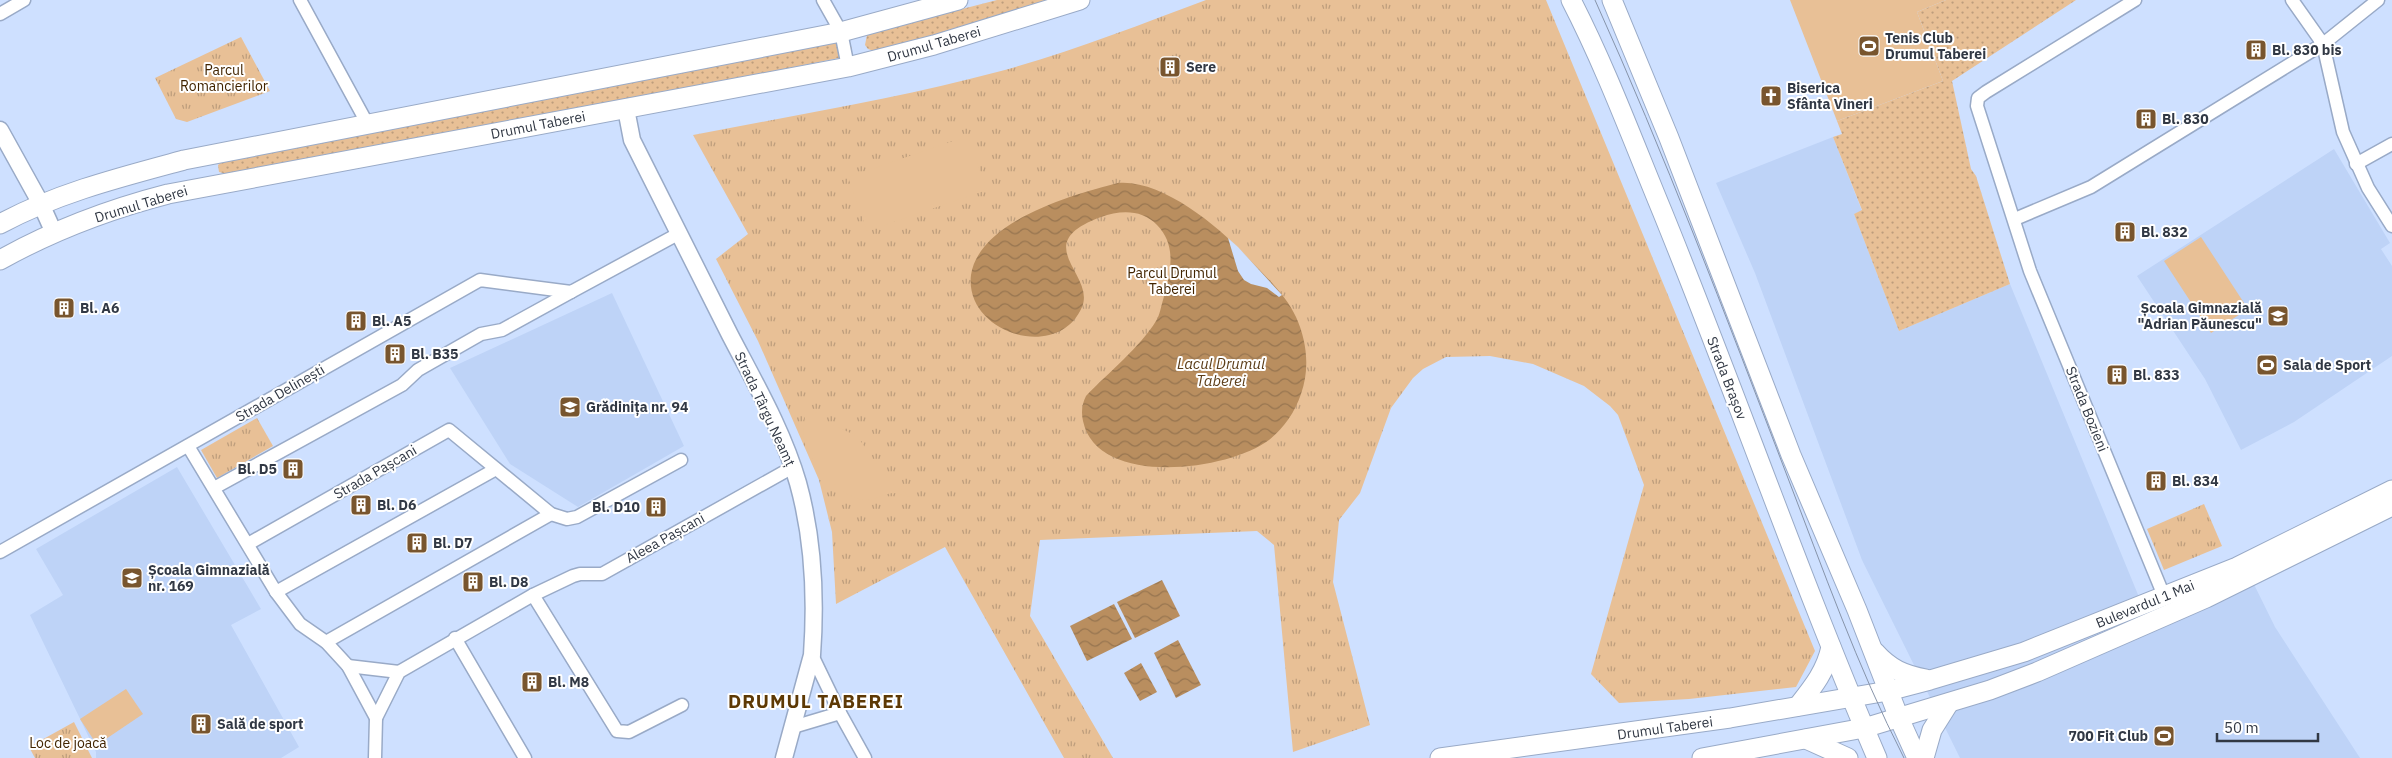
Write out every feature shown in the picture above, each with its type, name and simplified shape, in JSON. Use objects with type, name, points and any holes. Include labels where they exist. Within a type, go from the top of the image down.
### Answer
[{"type":"main road","points":[[0,224],[41,204],[119,178],[212,154],[841,32],[958,0]]},
{"type":"main road","name":"Drumul Taberei","points":[[0,260],[54,233],[149,199],[220,183],[848,67],[934,45],[1080,0]]},
{"type":"main road","name":"Strada Brașov","points":[[1571,0],[1622,115],[1679,254],[1851,698],[1877,758]]},
{"type":"main road","points":[[1612,0],[1673,146],[1791,455],[1917,758]]},
{"type":"main road","points":[[212,154],[208,167],[210,175],[220,183]]},
{"type":"main road","name":"Bulevardul 1 Mai","points":[[1888,691],[2024,652],[2236,567],[2392,490]]},
{"type":"main road","name":"Bulevardul 1 Mai","points":[[1899,718],[1949,703],[2037,672],[2206,598],[2392,506]]},
{"type":"main road","points":[[1798,706],[1819,680],[1827,663],[1831,647]]},
{"type":"main road","points":[[1872,648],[1886,664],[1898,672],[1930,680]]},
{"type":"main road","name":"Drumul Taberei","points":[[1440,758],[1659,729],[1888,691]]},
{"type":"main road","points":[[1924,758],[1932,730],[1949,703]]},
{"type":"main road","points":[[1702,758],[1864,728],[1899,718]]},
{"type":"main road","points":[[1806,739],[1848,758]]},
{"type":"street","points":[[0,14],[24,0]]},
{"type":"street","points":[[300,0],[367,123]]},
{"type":"street","points":[[822,0],[841,32],[848,67]]},
{"type":"street","name":"Strada Bozieni","points":[[2135,0],[1986,92],[1978,98],[1976,106],[2015,219],[2030,271],[2164,596]]},
{"type":"street","points":[[2292,0],[2323,44],[2342,132],[2356,164],[2392,226]]},
{"type":"street","points":[[2015,219],[2091,187],[2323,44],[2378,0]]},
{"type":"street","name":"Strada Târgu Neamț","points":[[626,109],[632,140],[678,234],[769,410],[793,467],[804,506],[813,584],[812,655],[794,727],[784,758]]},
{"type":"street","points":[[0,130],[41,204],[54,233]]},
{"type":"street","points":[[2356,164],[2392,144]]},
{"type":"street","points":[[214,488],[402,385],[418,370],[481,334],[502,330],[678,234]]},
{"type":"street","name":"Strada Delinești","points":[[0,552],[480,280],[571,292]]},
{"type":"street","name":"Strada Pașcani","points":[[248,544],[449,430],[551,514]]},
{"type":"street","points":[[188,446],[276,592],[300,624],[326,642],[348,666],[376,718]]},
{"type":"street","points":[[326,642],[551,514],[567,519],[577,517],[681,460]]},
{"type":"street","name":"Aleea Pașcani","points":[[399,672],[455,638],[533,595],[580,574],[602,574],[793,467]]},
{"type":"street","points":[[276,592],[496,469]]},
{"type":"street","points":[[533,595],[618,731],[629,732],[682,704]]},
{"type":"street","points":[[455,638],[525,758]]},
{"type":"street","points":[[812,655],[840,713],[865,758]]},
{"type":"street","points":[[348,666],[399,672],[376,718],[375,758]]},
{"type":"street","points":[[794,727],[840,713]]},
{"type":"shaded area","points":[[1833,137],[1862,211],[1854,214],[1899,331],[2010,284],[2139,597],[2240,556],[2275,627],[2360,758],[1960,758],[1862,560],[1755,273],[1716,183]]},
{"type":"shaded area","name":"Școala Gimnazială \"Adrian Păunescu\"","points":[[2334,149],[2390,243],[2381,249],[2392,266],[2392,356],[2294,422],[2241,450],[2205,379],[2137,276]]},
{"type":"shaded area","name":"Grădinița nr. 94","points":[[612,293],[684,446],[578,507],[510,464],[450,368]]},
{"type":"shaded area","points":[[177,467],[261,609],[231,625],[299,747],[281,758],[96,758],[96,752],[30,615],[63,595],[36,549]]},
{"type":"green space","points":[[997,0],[1051,0],[877,52],[868,49],[865,45],[867,35],[873,32]]},
{"type":"green space","name":"Parcul Drumul Taberei","points":[[1206,0],[1546,0],[1815,651],[1796,687],[1689,699],[1619,703],[1591,674],[1644,485],[1618,415],[1610,406],[1584,386],[1533,364],[1490,356],[1446,357],[1423,369],[1413,378],[1391,408],[1360,493],[1339,520],[1333,582],[1370,725],[1293,752],[1274,545],[1257,531],[1040,540],[1030,616],[1113,758],[1064,758],[945,547],[836,604],[832,532],[819,480],[758,341],[716,259],[748,234],[693,135],[886,98],[1001,71],[1079,47]]},
{"type":"green space","name":"Tenis Club Drumul Taberei","points":[[1790,0],[1946,0],[1917,12],[1943,81],[1837,121]]},
{"type":"green space","points":[[1946,0],[2076,0],[1952,81],[1971,169],[1976,176],[2010,284],[1899,331],[1854,214],[1862,210],[1833,137],[1842,134],[1837,121],[1943,81],[1917,12]]},
{"type":"green space","name":"Parcul Romancierilor","points":[[241,37],[270,91],[187,122],[176,119],[155,78]]},
{"type":"green space","points":[[845,39],[852,48],[851,53],[844,57],[231,175],[219,172],[218,165],[224,160]]},
{"type":"green space","points":[[968,136],[987,190],[867,231],[848,177]]},
{"type":"green space","points":[[2201,237],[2248,309],[2211,333],[2164,261]]},
{"type":"green space","points":[[818,412],[822,420],[857,436],[889,481],[912,498],[893,493],[863,500],[844,492],[826,476],[811,456],[803,437],[805,417]]},
{"type":"green space","points":[[257,418],[273,446],[217,478],[201,450]]},
{"type":"green space","points":[[2204,504],[2222,546],[2164,570],[2147,529]]},
{"type":"green space","points":[[126,689],[143,714],[97,745],[80,719]]},
{"type":"green space","name":"Loc de joacă","points":[[74,722],[92,758],[35,758],[29,747]]},
{"type":"water","name":"Lacul Drumul Taberei","points":[[1118,183],[1151,188],[1169,196],[1203,217],[1232,242],[1272,283],[1286,300],[1296,317],[1303,336],[1306,355],[1306,375],[1299,401],[1284,425],[1269,440],[1250,451],[1225,460],[1196,465],[1166,467],[1137,465],[1112,457],[1093,442],[1083,421],[1082,408],[1086,396],[1123,360],[1150,330],[1156,321],[1166,290],[1170,271],[1168,242],[1164,233],[1157,225],[1145,216],[1123,212],[1101,217],[1080,227],[1069,238],[1066,249],[1084,295],[1082,307],[1070,324],[1054,334],[1034,337],[1015,334],[997,325],[982,312],[973,295],[971,275],[978,256],[991,239],[1009,225],[1054,203]]},
{"type":"water","points":[[1162,580],[1180,616],[1135,638],[1117,602]]},
{"type":"water","points":[[1114,604],[1132,639],[1087,661],[1070,626]]},
{"type":"water","points":[[1178,640],[1201,685],[1176,698],[1154,653]]},
{"type":"water","points":[[1141,663],[1157,692],[1140,701],[1124,673]]},
{"type":"pier","points":[[1228,238],[1282,295],[1279,297],[1267,288],[1244,280],[1238,271]]},
{"type":"tram line","points":[[1595,0],[1646,117],[1694,235],[1856,653],[1904,758]]},
{"type":"place","name":"Tenis Club Drumul Taberei","points":[[1869,46]]},
{"type":"place","name":"Bl. 830 bis","points":[[2256,50]]},
{"type":"place","name":"Sere","points":[[1170,67]]},
{"type":"place","name":"Biserica Sfânta Vineri","points":[[1771,96]]},
{"type":"place","name":"Bl. 830","points":[[2146,119]]},
{"type":"place","name":"Bl. 832","points":[[2125,232]]},
{"type":"place","name":"Bl. A6","points":[[64,308]]},
{"type":"place","name":"Școala Gimnazială \"Adrian Păunescu\"","points":[[2278,316]]},
{"type":"place","name":"Bl. A5","points":[[356,321]]},
{"type":"place","name":"Bl. B35","points":[[395,354]]},
{"type":"place","name":"Sala de Sport","points":[[2267,365]]},
{"type":"place","name":"Bl. 833","points":[[2117,375]]},
{"type":"place","name":"Grădinița nr. 94","points":[[570,407]]},
{"type":"place","name":"Bl. D5","points":[[293,469]]},
{"type":"place","name":"Bl. 834","points":[[2156,481]]},
{"type":"place","name":"Bl. D6","points":[[361,505]]},
{"type":"place","name":"Bl. D10","points":[[656,507]]},
{"type":"place","name":"Bl. D7","points":[[417,543]]},
{"type":"place","name":"Școala Gimnazială nr. 169","points":[[132,578]]},
{"type":"place","name":"Bl. D8","points":[[473,582]]},
{"type":"place","name":"Bl. M8","points":[[532,682]]},
{"type":"place","name":"Sală de sport","points":[[201,724]]},
{"type":"place","name":"700 Fit Club","points":[[2164,736]]},
{"type":"district","name":"DRUMUL TABEREI","points":[[816,701]]}]
